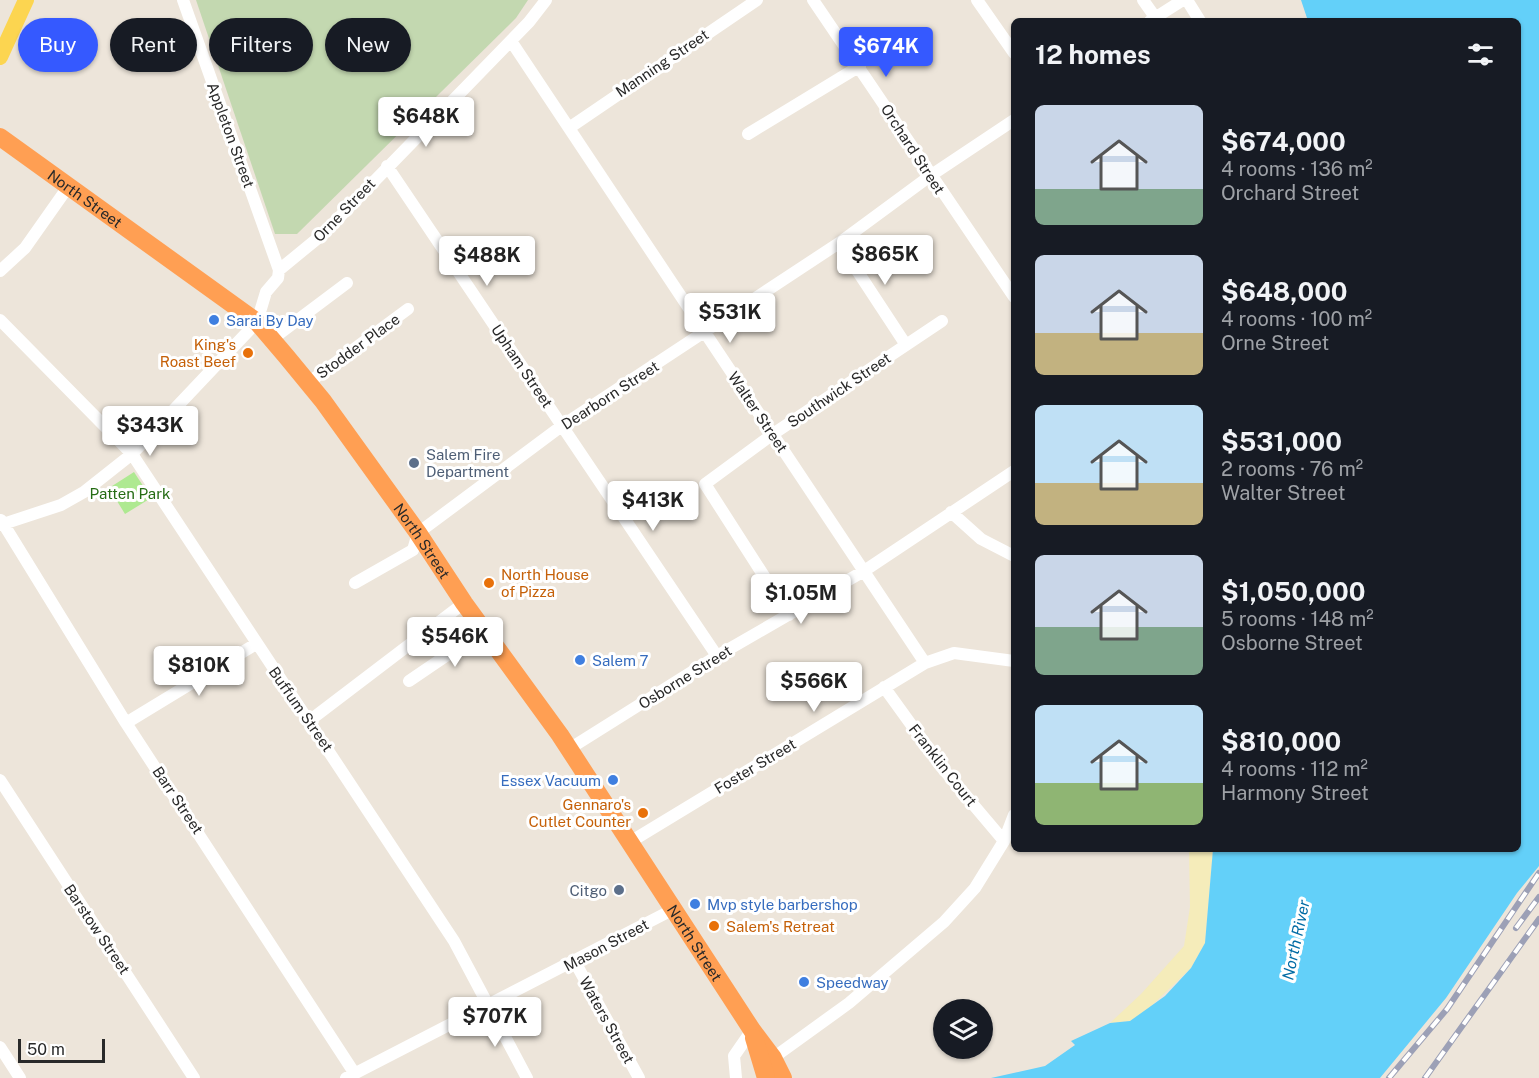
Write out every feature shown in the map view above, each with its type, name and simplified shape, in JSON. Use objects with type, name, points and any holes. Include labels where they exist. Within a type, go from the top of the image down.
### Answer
[{"type":"highway","name":"North Street","points":[[0,137],[256,322],[308,383],[418,533],[464,603],[569,749],[752,1030],[767,1067],[783,1078]]},
{"type":"main road","points":[[0,57],[26,0]]},
{"type":"street","name":"Appleton Street","points":[[183,0],[279,270]]},
{"type":"street","name":"Orne Street","points":[[256,322],[266,292],[278,278],[279,270],[323,234],[511,41],[546,0]]},
{"type":"street","name":"Manning Street","points":[[569,128],[757,0]]},
{"type":"street","name":"Orchard Street","points":[[813,0],[860,66],[930,176],[1011,293]]},
{"type":"street","points":[[977,0],[1011,49]]},
{"type":"street","points":[[1143,0],[1152,18]]},
{"type":"street","points":[[1154,18],[1185,0],[1198,18]]},
{"type":"street","name":"Walter Street","points":[[511,41],[925,663]]},
{"type":"street","points":[[748,134],[860,66]]},
{"type":"street","name":"Dearborn Street","points":[[355,583],[413,550],[418,533],[563,425],[839,243],[930,176],[1011,122]]},
{"type":"street","name":"Upham Street","points":[[387,166],[717,656]]},
{"type":"street","points":[[0,271],[25,248],[68,187]]},
{"type":"street","name":"Southwick Street","points":[[839,243],[906,345]]},
{"type":"street","points":[[271,340],[346,284]]},
{"type":"street","name":"Stodder Place","points":[[308,383],[408,309]]},
{"type":"street","name":"Buffum Street","points":[[0,320],[132,454],[454,942],[490,1004],[527,1078]]},
{"type":"street","name":"Southwick Street","points":[[789,615],[705,484],[773,434],[942,321]]},
{"type":"street","points":[[2,523],[61,505],[84,492],[132,454],[256,322]]},
{"type":"street","name":"Osborne Street","points":[[569,749],[717,656],[864,571],[1011,473]]},
{"type":"street","points":[[951,512],[981,539],[1011,554]]},
{"type":"street","name":"Barr Street","points":[[2,523],[350,1076]]},
{"type":"street","points":[[309,721],[464,603]]},
{"type":"street","points":[[409,681],[484,630]]},
{"type":"street","points":[[126,723],[256,644]]},
{"type":"street","name":"Foster Street","points":[[630,842],[925,663],[954,653],[1011,661]]},
{"type":"street","name":"Franklin Court","points":[[884,687],[944,770],[1004,842]]},
{"type":"street","name":"Barstow Street","points":[[0,780],[194,1078]]},
{"type":"street","points":[[767,1067],[849,1003],[944,922],[975,888],[1004,842],[1011,823]]},
{"type":"street","name":"Mason Street","points":[[350,1076],[674,909]]},
{"type":"street","name":"Waters Street","points":[[575,962],[639,1078]]},
{"type":"street","points":[[736,1078],[735,1056],[752,1030]]},
{"type":"street","points":[[1,1050],[20,1078]]},
{"type":"green space","points":[[196,0],[528,0],[516,18],[297,234],[275,234],[220,72],[313,72],[313,18],[209,18],[209,39]]},
{"type":"green space","name":"Patten Park","points":[[134,472],[151,498],[125,514],[109,488]]},
{"type":"sand","points":[[1189,852],[1213,852],[1205,943],[1191,968],[1147,1010],[1130,1021],[1110,1023],[1141,994],[1184,946],[1190,907]]},
{"type":"water","name":"North River","points":[[1301,0],[1539,0],[1539,866],[1517,893],[1446,998],[1380,1078],[991,1078],[1045,1066],[1075,1045],[1071,1041],[1110,1023],[1130,1021],[1165,996],[1191,968],[1205,943],[1213,852],[1521,852],[1521,18],[1307,18]]},
{"type":"railway","points":[[1389,1078],[1447,1009],[1539,873]]},
{"type":"railway","points":[[1516,928],[1539,897]]},
{"type":"railway","points":[[1425,1078],[1539,919]]},
{"type":"place","name":"Sarai By Day","points":[[214,320]]},
{"type":"place","name":"King's Roast Beef","points":[[248,353]]},
{"type":"place","name":"Salem Fire Department","points":[[414,463]]},
{"type":"place","name":"North House of Pizza","points":[[489,583]]},
{"type":"place","name":"Salem 7","points":[[580,660]]},
{"type":"place","name":"Essex Vacuum","points":[[613,780]]},
{"type":"place","name":"Gennaro's Cutlet Counter","points":[[643,813]]},
{"type":"place","name":"Citgo","points":[[619,890]]},
{"type":"place","name":"Mvp style barbershop","points":[[695,904]]},
{"type":"place","name":"Salem's Retreat","points":[[714,926]]},
{"type":"place","name":"Speedway","points":[[804,982]]}]
